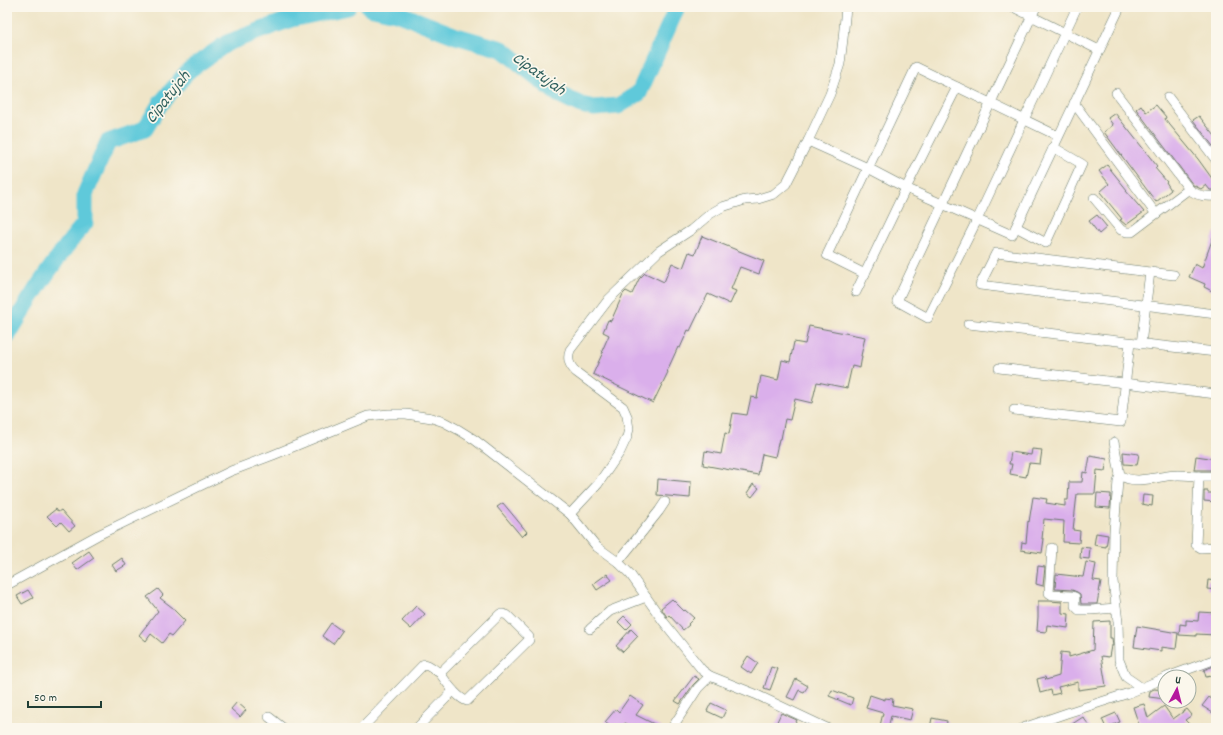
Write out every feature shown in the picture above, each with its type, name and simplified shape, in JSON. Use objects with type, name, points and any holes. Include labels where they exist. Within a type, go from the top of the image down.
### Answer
[{"type":"street","points":[[570,514],[598,484],[620,452],[629,429],[627,416],[623,407],[576,372],[570,365],[568,356],[570,350],[609,299],[659,251],[722,207],[745,200],[758,199],[774,194],[786,184],[830,94],[838,71],[846,7]]},
{"type":"street","points":[[1013,7],[1099,50]]},
{"type":"street","points":[[1036,7],[897,301],[928,318],[1025,120],[1064,32],[1077,7]]},
{"type":"street","points":[[808,141],[868,168],[906,188],[1012,235],[1120,7]]},
{"type":"street","points":[[865,274],[827,255],[916,67],[1058,136]]},
{"type":"street","points":[[856,292],[957,87]]},
{"type":"street","points":[[1116,93],[1189,189],[1197,195],[1216,196]]},
{"type":"street","points":[[1168,97],[1216,160]]},
{"type":"street","points":[[1074,103],[1156,214]]},
{"type":"street","points":[[1016,227],[1046,243],[1082,164],[1053,147]]},
{"type":"street","points":[[1094,198],[1121,230],[1124,232],[1132,232],[1189,189]]},
{"type":"street","points":[[1174,275],[996,253],[980,285],[1216,314]]},
{"type":"street","points":[[1141,344],[1150,272]]},
{"type":"street","points":[[968,324],[1216,352]]},
{"type":"street","points":[[1014,410],[1121,422],[1130,342]]},
{"type":"street","points":[[999,368],[1216,394]]},
{"type":"street","points":[[7,585],[98,535],[231,470],[273,455],[368,416],[380,414],[406,414],[422,416],[444,422],[475,440],[570,514],[597,547],[618,562],[630,574],[663,622],[702,670],[710,676],[754,694],[827,728]]},
{"type":"street","points":[[1114,442],[1120,475],[1118,481],[1114,531],[1113,581],[1118,622],[1119,660],[1126,677],[1142,688]]},
{"type":"street","points":[[1120,475],[1124,478],[1141,480],[1177,475],[1216,476]]},
{"type":"street","points":[[1199,476],[1196,545],[1201,548],[1216,547]]},
{"type":"street","points":[[618,562],[660,511],[665,502]]},
{"type":"street","points":[[1052,548],[1049,593],[1052,595],[1075,597],[1075,606],[1079,610],[1116,608]]},
{"type":"street","points":[[590,629],[610,611],[646,597]]},
{"type":"street","points":[[362,728],[424,664],[428,664],[440,673],[454,691],[467,701],[529,640],[529,638],[507,616],[500,614],[440,673]]},
{"type":"street","points":[[1190,669],[1216,660]]},
{"type":"street","points":[[672,728],[698,688],[710,676]]},
{"type":"street","points":[[1023,728],[1129,693],[1157,681]]},
{"type":"street","points":[[417,728],[454,691]]},
{"type":"street","points":[[270,717],[282,728]]},
{"type":"building","points":[[1141,105],[1146,112],[1156,105],[1166,117],[1165,119],[1198,159],[1216,184],[1216,188],[1214,190],[1210,190],[1206,185],[1201,189],[1193,185],[1136,109]]},
{"type":"building","points":[[1115,113],[1157,166],[1155,168],[1167,182],[1171,190],[1156,202],[1104,132],[1113,125],[1108,118]]},
{"type":"building","points":[[1199,116],[1216,136],[1216,150],[1193,120]]},
{"type":"building","points":[[1107,165],[1144,212],[1126,225],[1120,220],[1122,219],[1100,192],[1109,184],[1099,171]]},
{"type":"building","points":[[1097,215],[1107,227],[1099,234],[1089,221]]},
{"type":"building","points":[[1215,232],[1216,283],[1212,291],[1204,287],[1205,284],[1189,277],[1195,264],[1202,268]]},
{"type":"building","points":[[702,236],[764,261],[759,274],[740,267],[731,289],[736,291],[730,304],[708,294],[690,331],[688,330],[680,348],[678,347],[653,403],[593,374],[609,335],[603,332],[608,320],[611,321],[623,294],[626,291],[632,294],[639,279],[645,273],[664,282],[672,263],[683,268],[689,252],[695,254]]},
{"type":"building","points":[[809,326],[865,337],[860,368],[852,366],[847,388],[817,382],[812,403],[795,399],[790,420],[785,419],[781,439],[779,439],[775,457],[762,454],[758,475],[703,465],[705,451],[721,454],[725,433],[729,434],[733,413],[747,415],[751,397],[757,398],[761,376],[778,380],[782,360],[790,362],[794,342],[805,344]]},
{"type":"building","points":[[1032,449],[1042,450],[1040,464],[1029,463],[1026,477],[1010,474],[1012,464],[1009,464],[1011,452],[1031,455]]},
{"type":"building","points":[[1123,452],[1139,454],[1137,465],[1124,464]]},
{"type":"building","points":[[1090,456],[1107,459],[1105,471],[1097,470],[1095,494],[1077,494],[1073,530],[1080,531],[1079,543],[1063,542],[1064,521],[1044,519],[1042,553],[1021,550],[1022,542],[1026,543],[1028,521],[1029,522],[1033,497],[1047,499],[1046,503],[1065,506],[1065,500],[1068,500],[1069,482],[1082,482],[1083,472],[1087,473]]},
{"type":"building","points":[[1196,456],[1216,459],[1216,470],[1194,470]]},
{"type":"building","points":[[658,479],[691,482],[690,498],[657,495]]},
{"type":"building","points":[[753,484],[759,488],[752,497],[747,493]]},
{"type":"building","points":[[1204,491],[1208,491],[1208,493],[1216,493],[1216,502],[1204,501]]},
{"type":"building","points":[[1097,493],[1111,494],[1110,508],[1096,507]]},
{"type":"building","points":[[1143,495],[1153,496],[1152,506],[1142,504]]},
{"type":"building","points":[[503,503],[527,532],[522,537],[497,507]]},
{"type":"building","points":[[56,509],[58,512],[61,510],[75,526],[69,531],[61,522],[57,526],[47,516]]},
{"type":"building","points":[[1096,533],[1108,535],[1106,547],[1094,545]]},
{"type":"building","points":[[1081,547],[1090,548],[1089,559],[1080,558]]},
{"type":"building","points":[[89,551],[94,558],[77,570],[72,563]]},
{"type":"building","points":[[122,558],[126,565],[116,571],[112,565]]},
{"type":"building","points":[[1086,562],[1096,564],[1093,580],[1101,581],[1097,604],[1081,604],[1080,594],[1077,592],[1072,590],[1055,589],[1056,574],[1083,577]]},
{"type":"building","points":[[1038,566],[1045,567],[1043,586],[1036,584]]},
{"type":"building","points":[[607,574],[612,580],[597,590],[593,584]]},
{"type":"building","points":[[1208,580],[1216,581],[1216,590],[1207,589]]},
{"type":"building","points":[[158,589],[163,595],[160,598],[173,608],[185,621],[172,636],[169,634],[162,643],[151,634],[146,641],[139,635],[158,611],[147,597]]},
{"type":"building","points":[[28,590],[33,598],[22,604],[17,596]]},
{"type":"building","points":[[672,599],[684,611],[685,610],[694,618],[683,630],[669,615],[667,617],[661,608]]},
{"type":"building","points":[[1038,601],[1062,602],[1062,613],[1069,614],[1068,628],[1047,625],[1046,632],[1037,631]]},
{"type":"building","points":[[416,606],[425,614],[411,629],[402,621]]},
{"type":"building","points":[[1199,612],[1216,613],[1216,635],[1179,635],[1180,624],[1186,625],[1186,620],[1198,621]]},
{"type":"building","points":[[624,616],[632,624],[626,630],[618,622]]},
{"type":"building","points":[[1110,621],[1110,638],[1112,638],[1113,646],[1111,646],[1109,657],[1101,656],[1106,686],[1078,690],[1078,682],[1058,687],[1060,693],[1052,695],[1051,690],[1040,693],[1037,679],[1045,677],[1046,680],[1059,676],[1061,652],[1069,653],[1069,657],[1093,650],[1094,622]]},
{"type":"building","points":[[331,623],[342,631],[333,644],[322,636]]},
{"type":"building","points":[[1137,626],[1178,633],[1176,649],[1161,647],[1161,651],[1134,647]]},
{"type":"building","points":[[631,629],[638,636],[623,652],[616,646]]},
{"type":"building","points":[[748,656],[758,663],[751,674],[741,667]]},
{"type":"building","points":[[1216,665],[1216,675],[1206,677],[1204,670]]},
{"type":"building","points":[[771,667],[778,669],[770,690],[764,688]]},
{"type":"building","points":[[694,676],[699,679],[680,704],[675,701]]},
{"type":"building","points":[[796,679],[808,686],[804,692],[799,690],[794,700],[787,697]]},
{"type":"building","points":[[1157,689],[1157,698],[1149,697],[1150,691]]},
{"type":"building","points":[[832,690],[853,698],[851,705],[829,696]]},
{"type":"building","points":[[870,695],[885,700],[885,698],[893,699],[892,705],[913,709],[910,720],[891,716],[888,728],[880,726],[883,713],[866,708]]},
{"type":"building","points":[[630,696],[643,705],[636,715],[662,728],[635,728],[625,723],[622,728],[612,728],[605,722],[616,709],[619,712]]},
{"type":"building","points":[[1209,697],[1216,702],[1216,715],[1202,706]]},
{"type":"building","points":[[237,702],[246,710],[240,717],[231,709]]},
{"type":"building","points":[[711,703],[726,710],[722,718],[707,711]]},
{"type":"building","points":[[1144,704],[1148,718],[1160,709],[1166,709],[1173,719],[1187,709],[1192,715],[1185,720],[1189,724],[1184,728],[1140,728],[1133,707]]},
{"type":"building","points":[[781,713],[797,720],[793,728],[774,728]]},
{"type":"building","points":[[1116,713],[1120,722],[1106,728],[1102,719]]},
{"type":"building","points":[[1083,717],[1091,728],[1066,728]]},
{"type":"building","points":[[932,718],[947,721],[946,728],[930,728]]},
{"type":"waterway","name":"Cipatujah","points":[[7,337],[43,278],[85,223],[85,194],[108,142],[145,129],[160,104],[189,70],[227,43],[291,19],[348,7]]},
{"type":"waterway","name":"Cipatujah","points":[[369,7],[400,14],[456,36],[502,49],[558,94],[581,105],[594,108],[618,106],[639,93],[677,7]]}]
